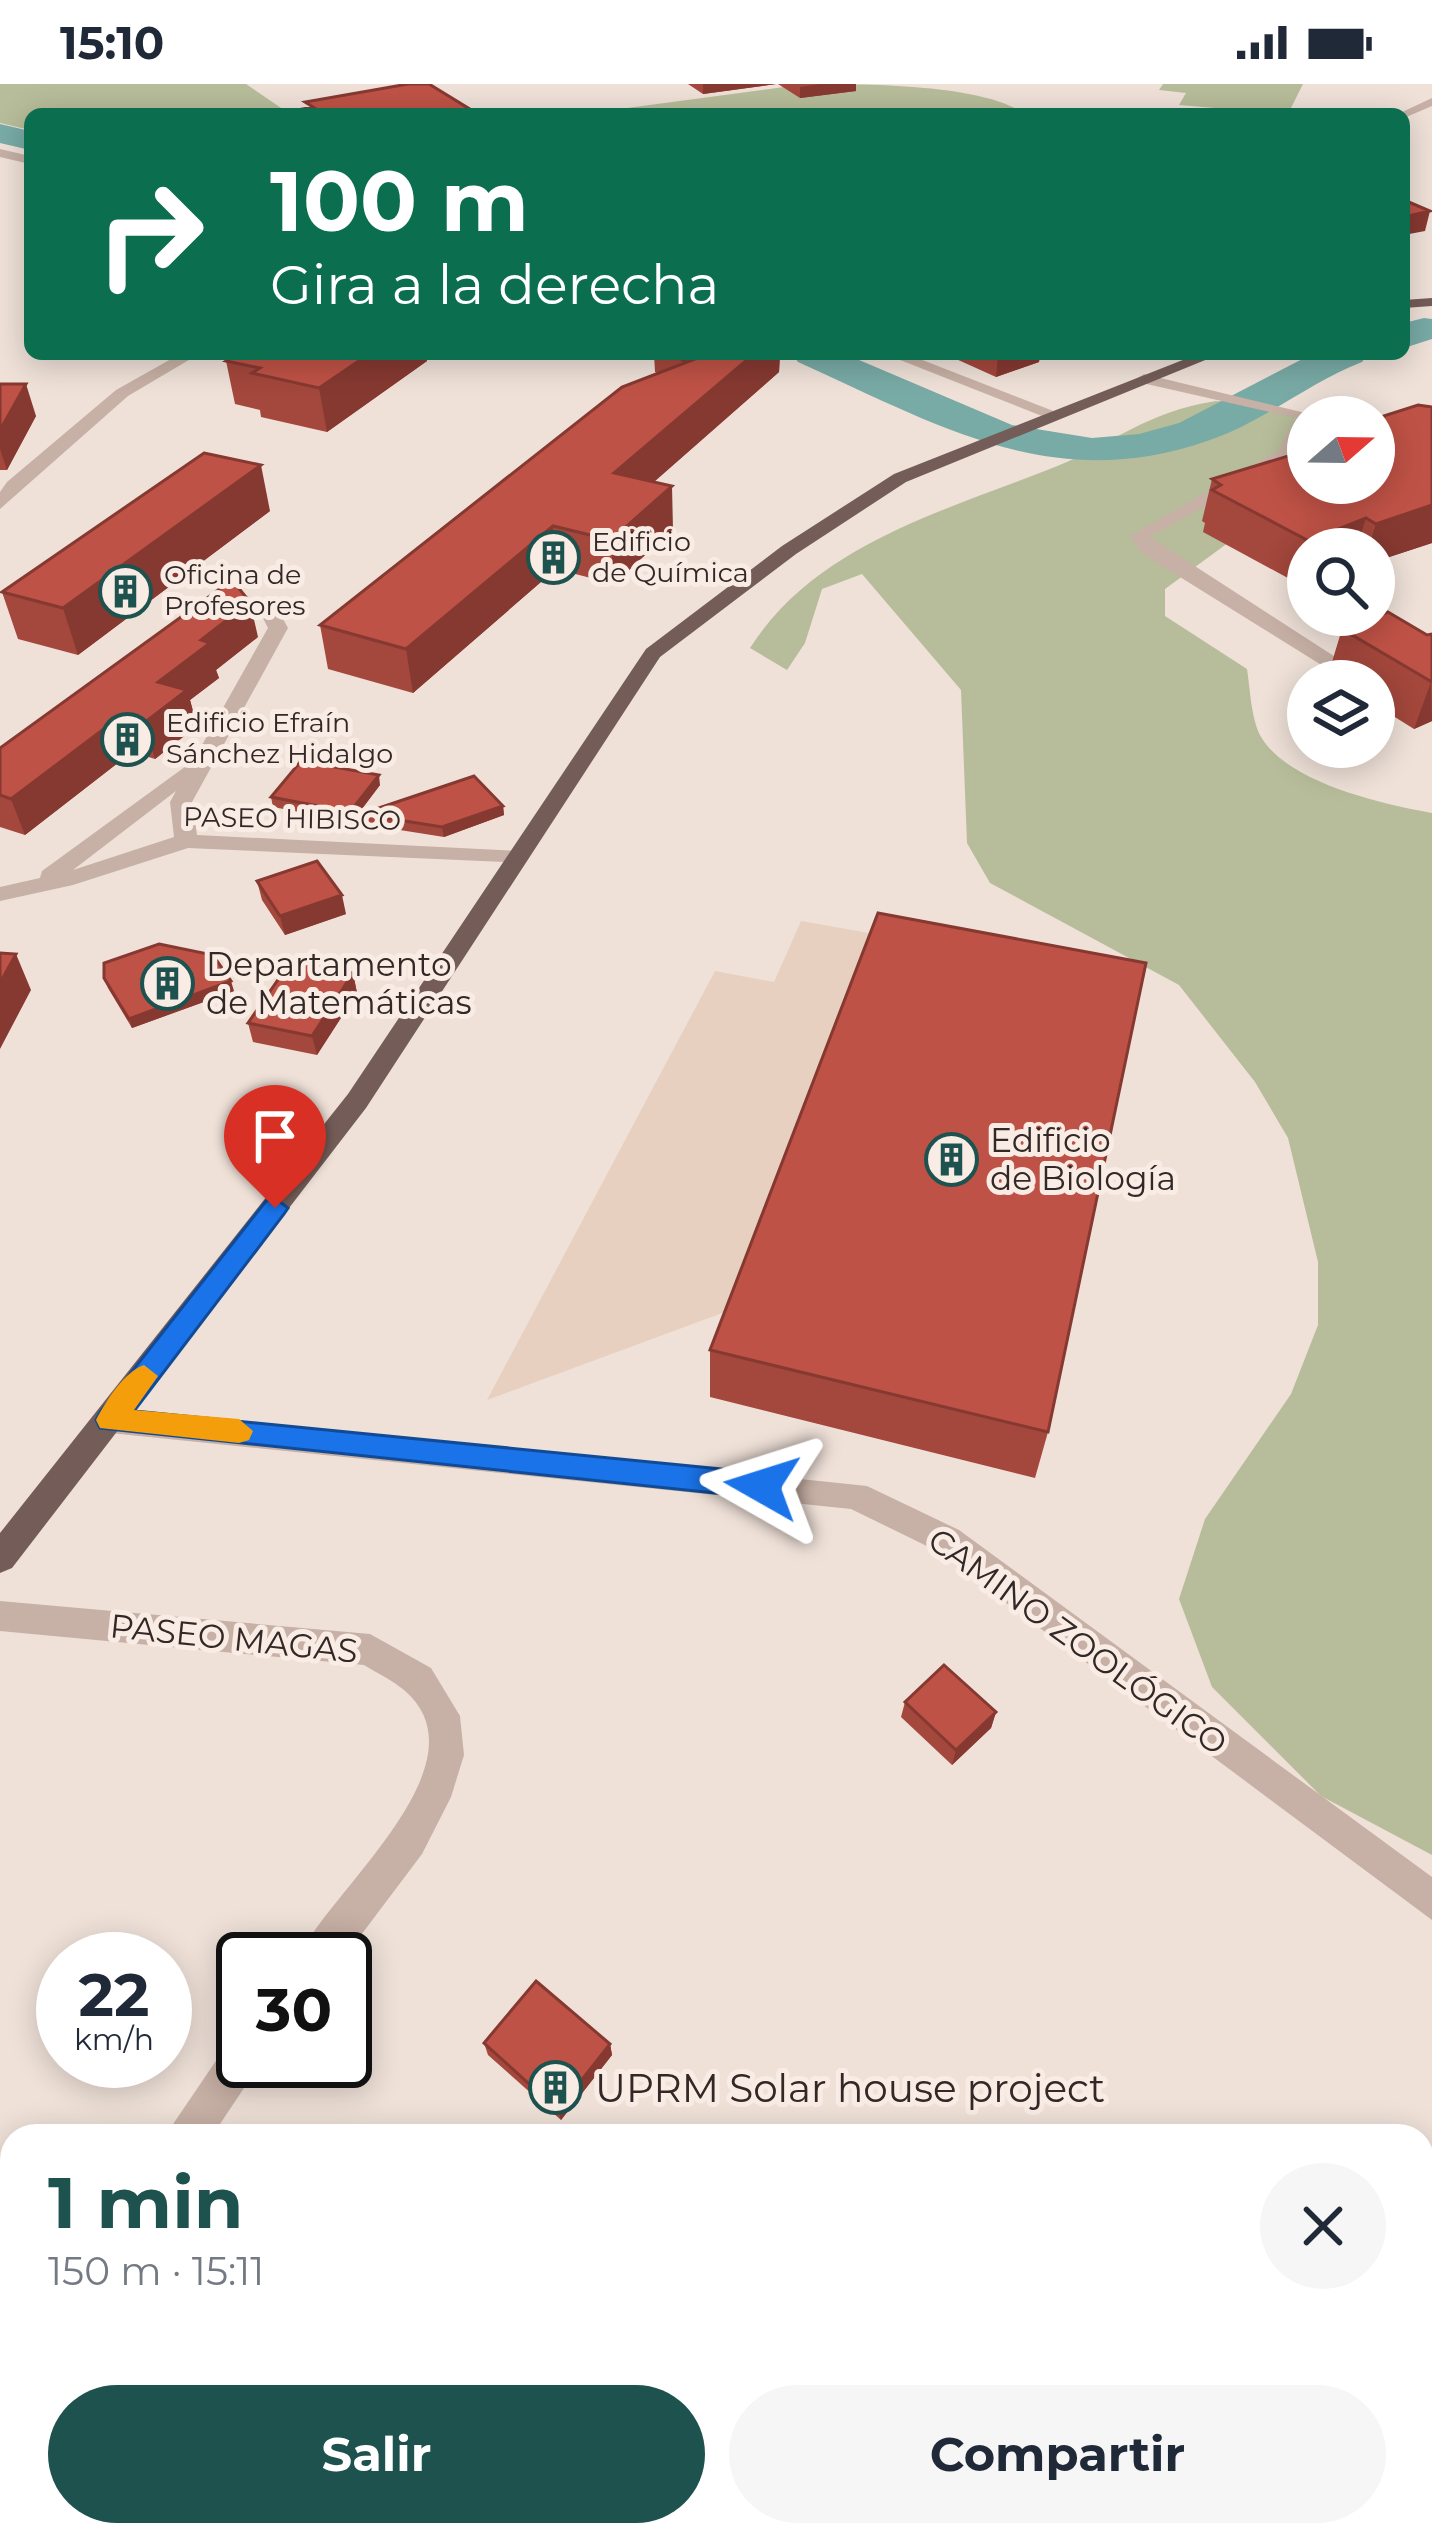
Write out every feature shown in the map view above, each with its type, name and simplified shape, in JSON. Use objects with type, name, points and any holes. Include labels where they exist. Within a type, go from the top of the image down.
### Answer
[{"type":"main road","points":[[0,1558],[357,1101],[653,653],[789,550],[900,478],[1196,360]]},
{"type":"street","points":[[0,504],[13,486],[122,393],[180,360]]},
{"type":"street","points":[[906,360],[1044,418]]},
{"type":"street","points":[[1144,379],[1287,411]]},
{"type":"street","points":[[1287,451],[1139,536],[1150,550],[1327,660]]},
{"type":"street","points":[[186,841],[181,802],[278,628],[269,610]]},
{"type":"street","points":[[43,881],[203,760]]},
{"type":"street","name":"PASEO HIBISCO","points":[[0,894],[43,881],[65,880],[186,841],[518,858]]},
{"type":"street","name":"CAMINO ZOOLÓGICO","points":[[110,1420],[396,1445],[855,1496],[947,1540],[1432,1901]]},
{"type":"street","name":"PASEO MAGAS","points":[[0,1616],[370,1650],[406,1665],[435,1692],[450,1735],[439,1786],[403,1848],[339,1932]]},
{"type":"street","points":[[195,2124],[221,2088]]},
{"type":"green space","points":[[0,84],[246,84],[281,108],[24,108],[24,129],[0,123]]},
{"type":"green space","points":[[806,84],[953,91],[1013,108],[627,108]]},
{"type":"green space","points":[[1163,84],[1303,84],[1291,108],[1179,105],[1186,93],[1159,90]]},
{"type":"green space","points":[[1216,401],[1287,414],[1287,492],[1247,529],[1165,589],[1165,616],[1247,669],[1260,735],[1287,768],[1337,789],[1432,813],[1432,1855],[1321,1796],[1212,1687],[1179,1599],[1205,1519],[1291,1394],[1318,1325],[1318,1262],[1288,1138],[1255,1082],[1179,985],[990,883],[967,843],[961,690],[862,574],[822,589],[805,643],[787,670],[750,648],[778,612],[847,556],[928,516],[1055,467],[1150,420]]},
{"type":"shaded area","points":[[801,921],[880,935],[744,1305],[487,1400],[715,971],[774,982]]},
{"type":"building","points":[[429,84],[468,108],[308,108],[313,107],[305,102]]},
{"type":"building","points":[[1410,203],[1430,211],[1410,216]]},
{"type":"building","points":[[360,360],[319,388],[252,373],[260,368],[226,361]]},
{"type":"building","points":[[692,360],[747,360],[614,473],[672,486],[611,540],[553,526],[406,649],[320,625],[622,387]]},
{"type":"building","points":[[0,384],[26,384],[0,430]]},
{"type":"building","points":[[1418,405],[1432,407],[1432,505],[1376,524],[1366,518],[1341,528],[1287,529],[1212,490],[1221,485],[1212,479],[1287,456],[1287,504],[1395,504],[1395,412]]},
{"type":"building","points":[[204,453],[261,465],[63,608],[2,592]]},
{"type":"building","points":[[232,580],[250,602],[201,640],[210,643],[158,682],[187,690],[144,723],[121,716],[11,799],[0,795],[0,748]]},
{"type":"building","points":[[1395,616],[1432,634],[1432,682],[1354,636],[1395,636]]},
{"type":"building","points":[[301,761],[379,775],[350,812],[271,797]]},
{"type":"building","points":[[474,776],[503,806],[442,827],[361,814]]},
{"type":"building","points":[[317,861],[342,895],[280,916],[257,881]]},
{"type":"building","name":"Edificio de Biología","points":[[878,913],[1146,963],[1048,1432],[710,1350]]},
{"type":"building","name":"Departamento de Matemáticas","points":[[159,944],[213,955],[231,981],[129,1019],[104,978],[104,963]]},
{"type":"building","points":[[0,953],[16,954],[0,983]]},
{"type":"building","points":[[291,961],[353,973],[312,1036],[248,1023]]},
{"type":"building","points":[[944,1665],[996,1712],[956,1750],[905,1702]]},
{"type":"building","name":"UPRM Solar house project","points":[[536,1981],[610,2044],[558,2110],[484,2043]]},
{"type":"waterway","points":[[0,133],[24,139]]},
{"type":"waterway","points":[[1410,334],[1424,329]]},
{"type":"waterway","points":[[825,360],[997,434],[1092,451],[1142,447],[1194,432],[1334,360]]},
{"type":"slow traffic","points":[[144,1376],[110,1420],[239,1431]]},
{"type":"place","name":"Edificio de Química","points":[[553,558]]},
{"type":"place","name":"Oficina de Profesores","points":[[125,591]]},
{"type":"place","name":"Edificio Efraín Sánchez Hidalgo","points":[[127,739]]},
{"type":"place","name":"Departamento de Matemáticas","points":[[167,983]]},
{"type":"place","name":"Edificio de Biología","points":[[951,1159]]},
{"type":"place","name":"UPRM Solar house project","points":[[556,2088]]},
{"type":"route","points":[[275,1208],[110,1420],[396,1445],[762,1486]]}]
